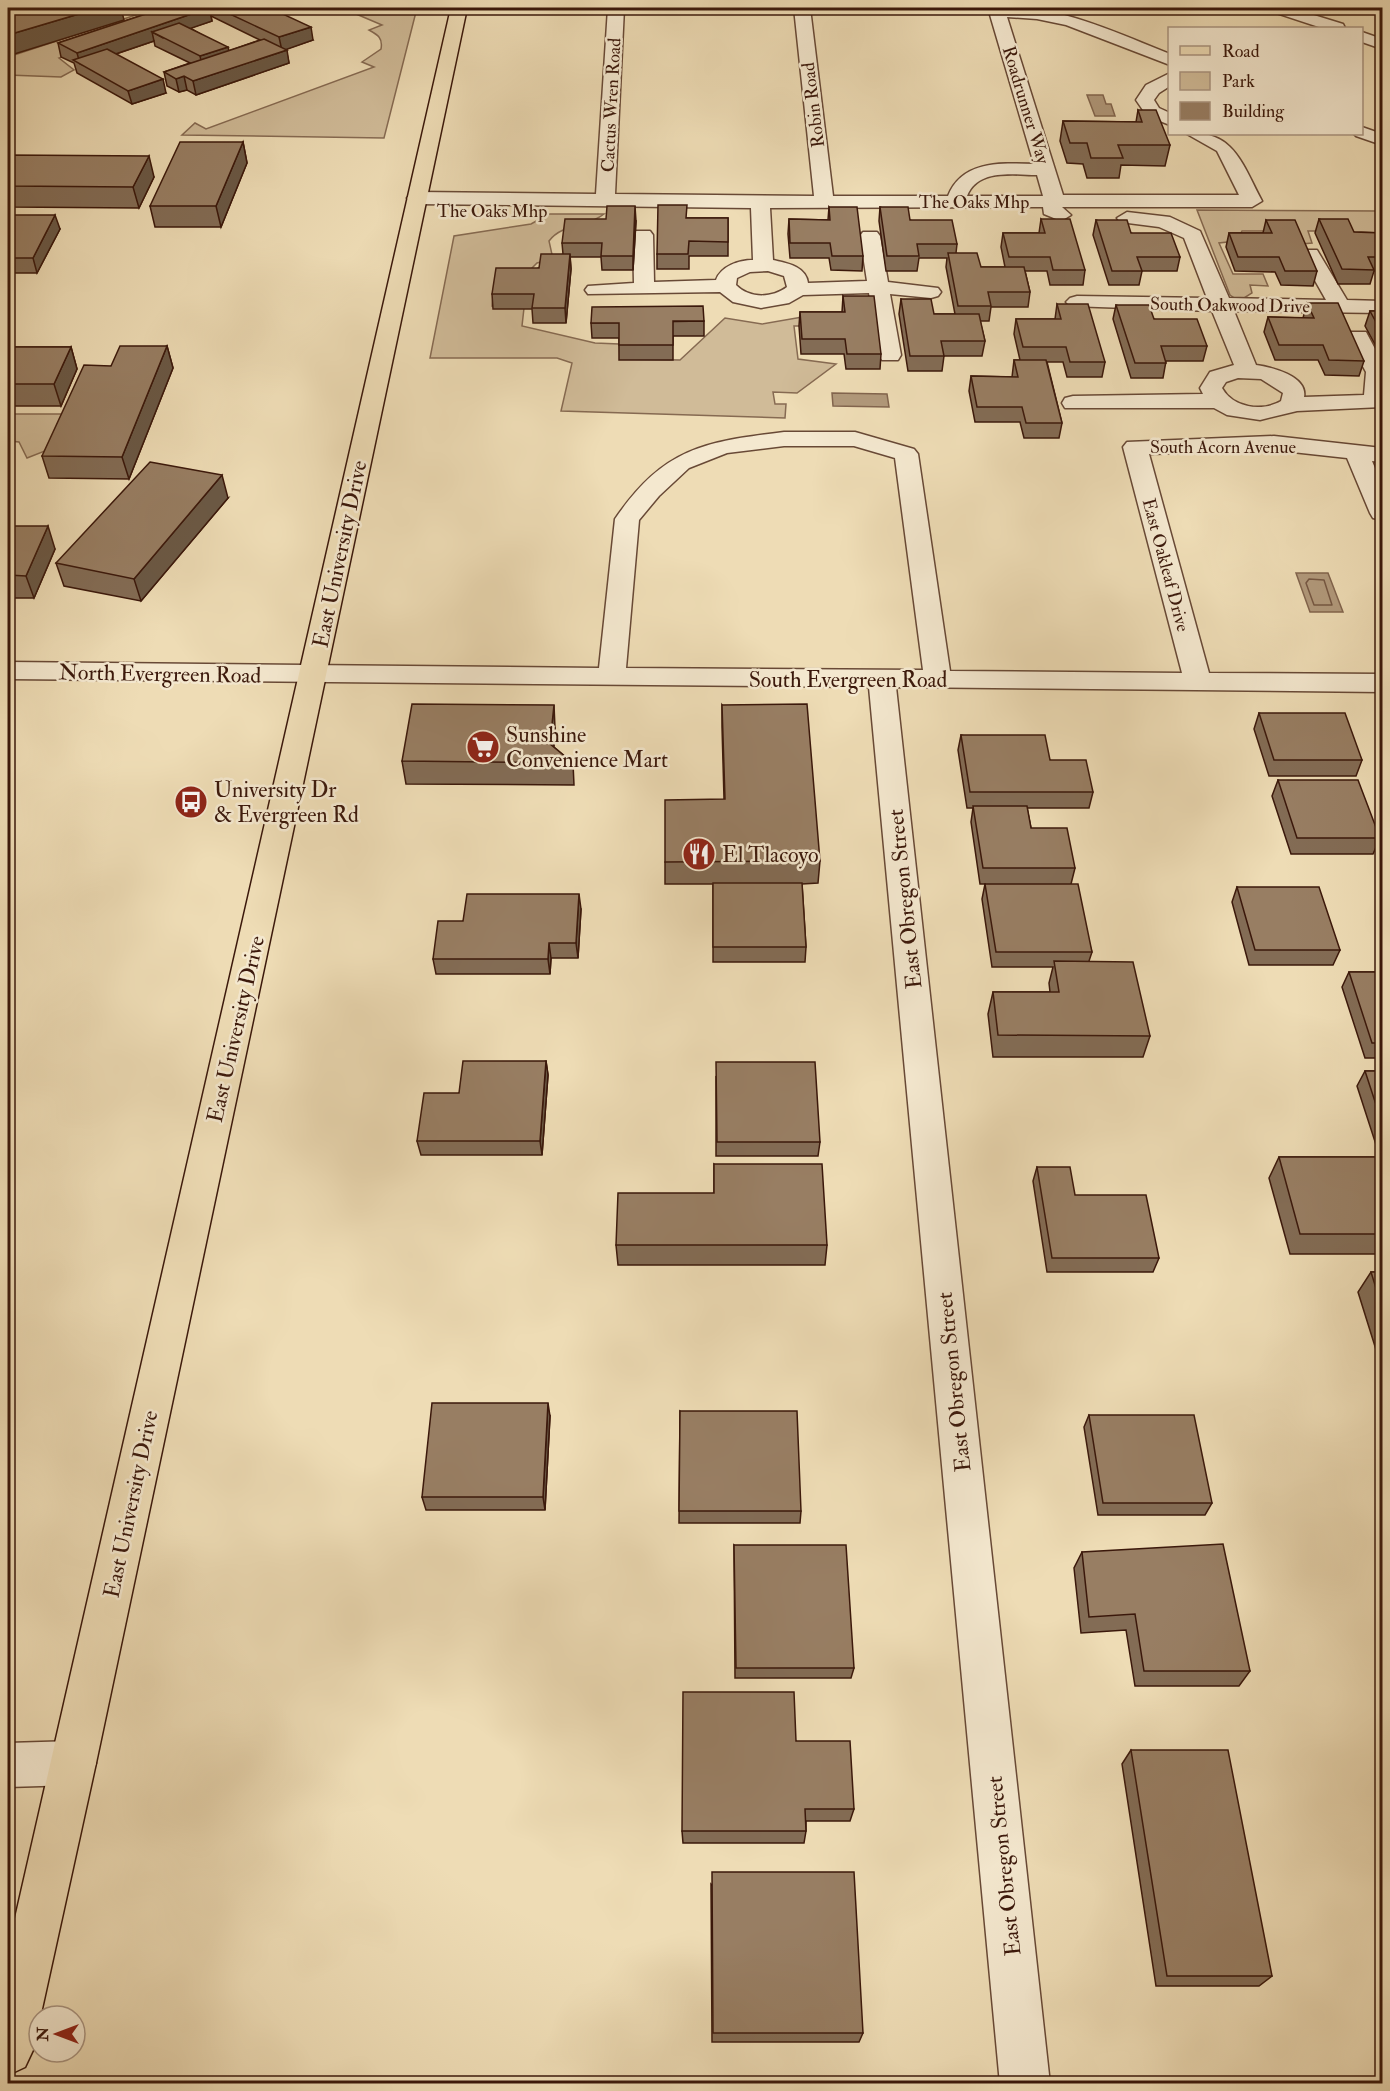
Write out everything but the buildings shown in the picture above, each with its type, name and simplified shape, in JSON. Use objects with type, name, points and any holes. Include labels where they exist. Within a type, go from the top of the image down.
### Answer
[{"type":"main road","name":"East University Drive","points":[[8,2050],[74,1763],[459,8]]},
{"type":"street","name":"Cactus Wren Road","points":[[605,202],[616,8]]},
{"type":"street","name":"Robin Road","points":[[802,8],[824,202]]},
{"type":"street","points":[[1276,8],[1334,27]]},
{"type":"street","points":[[997,10],[1037,14],[1071,21],[1168,59]]},
{"type":"street","name":"Roadrunner Way","points":[[997,10],[1060,210]]},
{"type":"street","points":[[1363,37],[1383,44]]},
{"type":"street","points":[[1168,79],[1152,89],[1145,100],[1153,112],[1168,119]]},
{"type":"street","points":[[1363,132],[1383,140]]},
{"type":"street","name":"The Oaks Mhp","points":[[415,205],[556,211],[605,202],[956,202],[1060,210],[1251,201],[1224,148],[1198,135]]},
{"type":"street","points":[[956,202],[958,188],[968,176],[983,171],[1046,170]]},
{"type":"street","points":[[760,202],[764,265]]},
{"type":"street","points":[[1060,210],[1163,221],[1192,235],[1247,371]]},
{"type":"street","points":[[644,235],[644,289]]},
{"type":"street","points":[[870,236],[890,355]]},
{"type":"street","points":[[1310,254],[1341,307]]},
{"type":"street","points":[[725,286],[728,274],[735,270],[764,265],[791,272],[797,277],[798,289]]},
{"type":"street","points":[[595,290],[725,286],[737,297],[760,302],[784,299],[798,289],[880,287],[931,292]]},
{"type":"street","name":"South Oakwood Drive","points":[[1077,302],[1383,307]]},
{"type":"street","points":[[1292,404],[1294,392],[1289,385],[1271,375],[1247,371],[1226,374],[1213,382],[1213,395],[1219,401],[1239,411],[1264,414],[1285,409],[1292,404],[1375,402],[1377,372],[1358,337]]},
{"type":"street","points":[[1073,403],[1219,401]]},
{"type":"street","points":[[1264,414],[1274,443]]},
{"type":"street","points":[[612,677],[627,519],[650,491],[681,463],[722,447],[784,439],[855,439],[906,454],[938,679]]},
{"type":"street","name":"South Acorn Avenue","points":[[1135,447],[1274,443],[1383,455]]},
{"type":"street","name":"East Oakleaf Drive","points":[[1135,447],[1198,683]]},
{"type":"street","points":[[1357,453],[1383,513]]},
{"type":"street","name":"North Evergreen Road","points":[[8,671],[313,675]]},
{"type":"street","name":"South Evergreen Road","points":[[313,675],[1383,683]]},
{"type":"street","name":"East Obregon Street","points":[[882,681],[1025,2084]]},
{"type":"street","points":[[8,1765],[74,1763]]},
{"type":"green space","points":[[157,8],[181,8],[190,13],[59,58],[74,70],[61,77],[8,75],[8,57]]},
{"type":"green space","points":[[342,8],[417,8],[384,138],[182,135],[195,123],[206,129],[374,67],[362,62],[381,49],[379,37],[369,30],[382,25]]},
{"type":"green space","points":[[1197,210],[1382,211],[1382,243],[1351,231],[1308,231],[1312,243],[1301,244],[1293,231],[1242,231],[1237,241],[1219,243],[1233,274],[1263,274],[1268,286],[1250,285],[1252,293],[1244,298],[1236,299],[1230,295]]},
{"type":"green space","points":[[549,214],[604,214],[590,222],[568,228],[554,235],[549,241],[553,259],[537,263],[528,272],[495,278],[492,306],[524,308],[522,326],[595,343],[619,344],[620,359],[680,360],[725,318],[762,324],[808,316],[825,326],[794,326],[798,359],[836,364],[797,393],[773,392],[775,404],[786,404],[785,418],[561,411],[572,363],[557,358],[430,358],[454,236],[531,224]]},
{"type":"green space","points":[[8,414],[65,414],[45,451],[27,458],[19,442],[10,441]]},
{"type":"water","points":[[1087,95],[1103,95],[1106,104],[1111,104],[1115,116],[1095,116]]},
{"type":"water","points":[[832,393],[887,394],[889,407],[833,406]]},
{"type":"water","points":[[1296,573],[1328,573],[1343,612],[1310,612]]},
{"type":"place","name":"Sunshine Convenience Mart","points":[[483,747]]},
{"type":"place","name":"University Dr & Evergreen Rd","points":[[191,802]]},
{"type":"place","name":"El Tlacoyo","points":[[699,854]]}]
